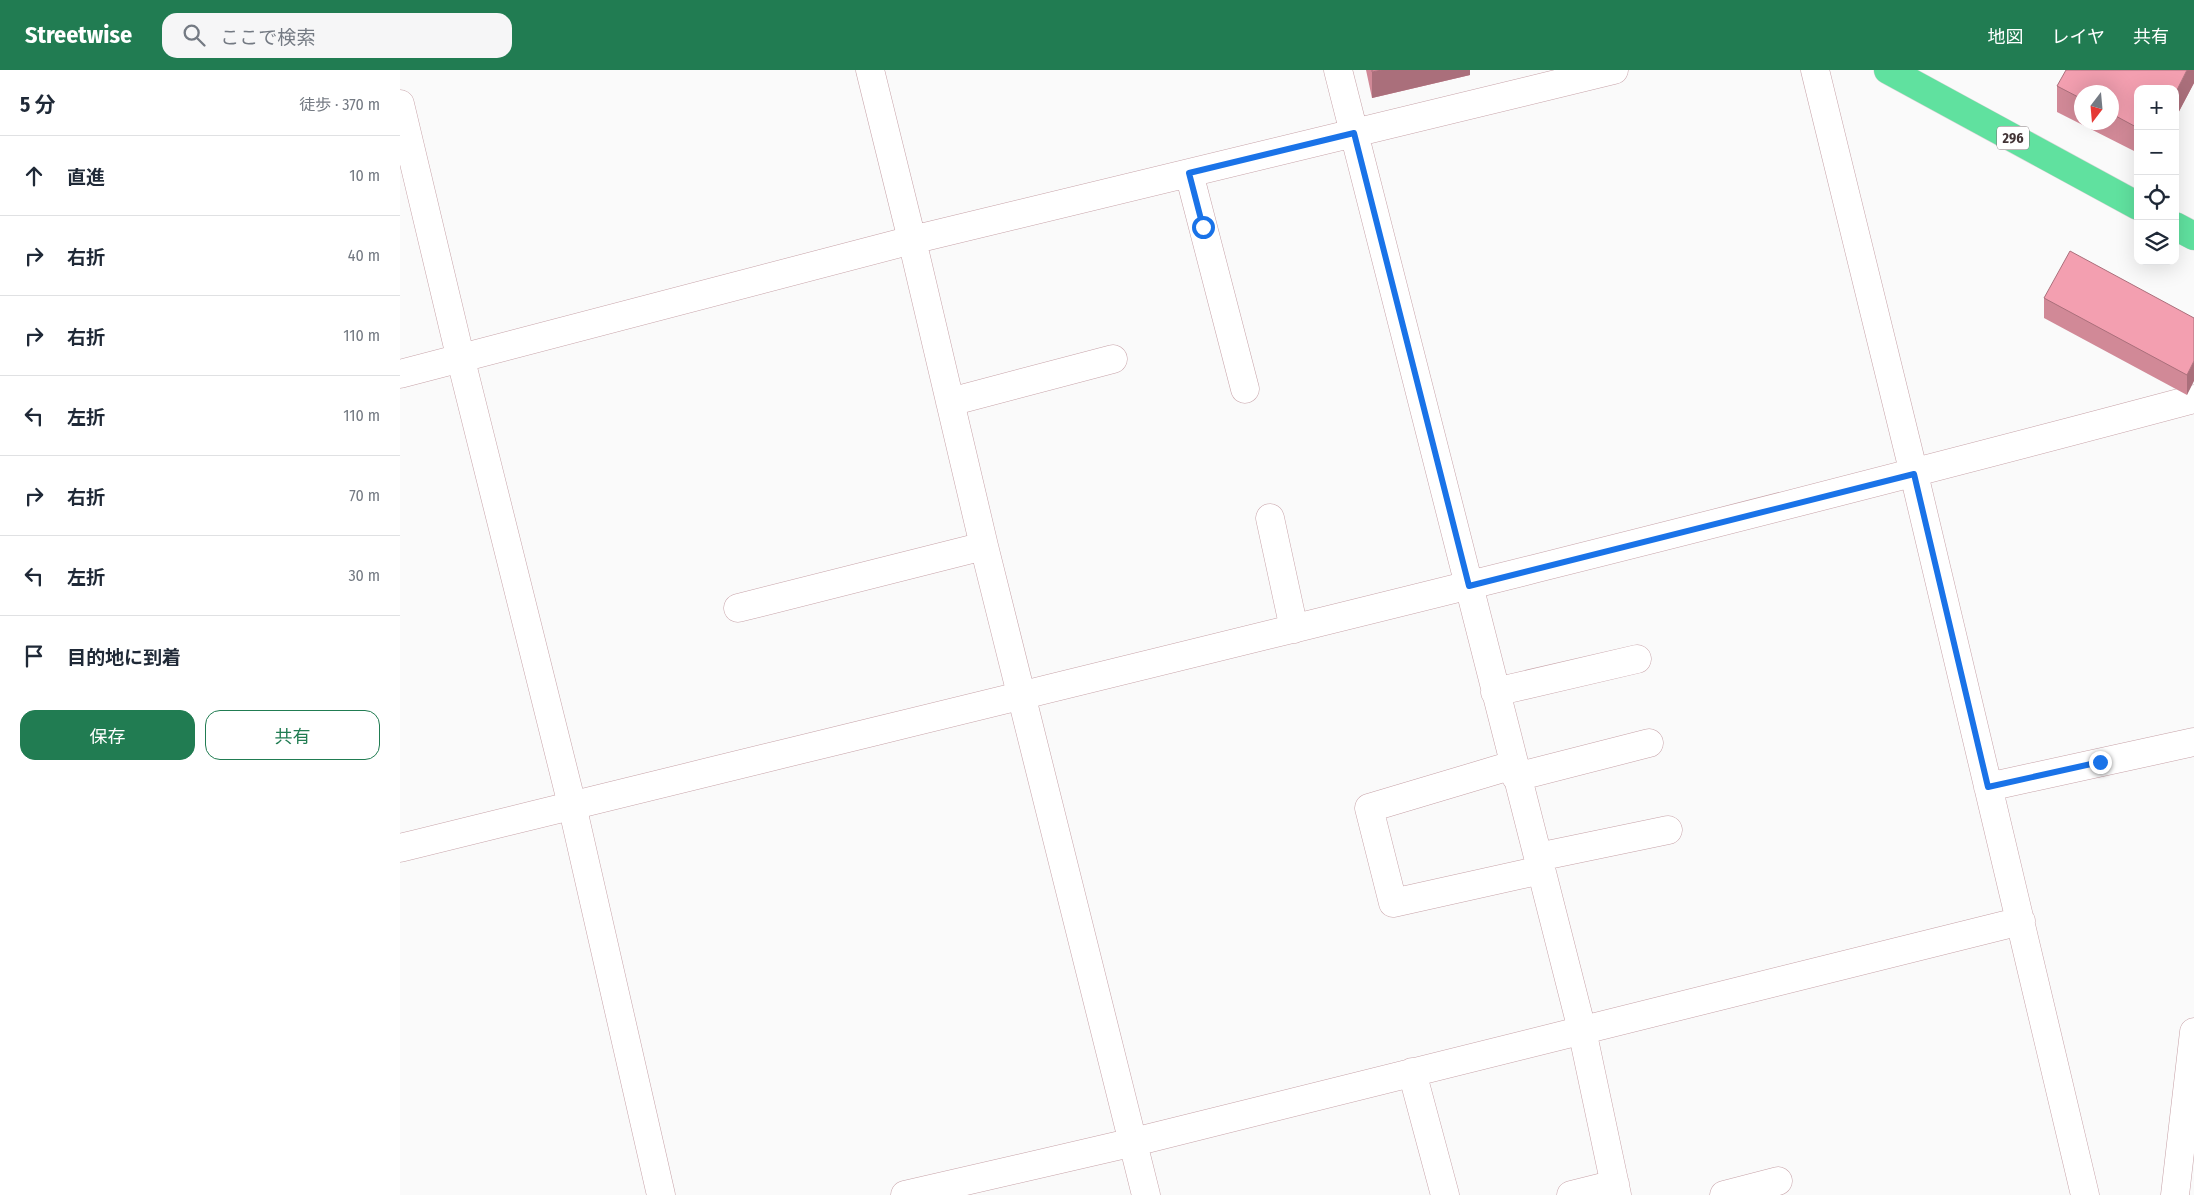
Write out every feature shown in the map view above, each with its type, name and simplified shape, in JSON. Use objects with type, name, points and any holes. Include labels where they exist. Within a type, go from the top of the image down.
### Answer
[{"type":"highway","name":"296","points":[[1888,70],[2134,204]]},
{"type":"highway","points":[[2179,228],[2194,236]]},
{"type":"street","points":[[870,70],[984,546],[1023,696],[1146,1195]]},
{"type":"street","points":[[1338,70],[1582,1030],[1616,1190],[1571,1195]]},
{"type":"street","points":[[400,374],[461,360],[912,240],[1614,70]]},
{"type":"street","points":[[1815,70],[1914,474],[2085,1195]]},
{"type":"street","points":[[400,104],[406,156],[461,360],[572,806],[661,1195]]},
{"type":"street","points":[[1189,173],[1245,389]]},
{"type":"street","points":[[950,402],[1113,359]]},
{"type":"street","points":[[400,848],[1469,586],[1914,474],[2194,400]]},
{"type":"street","points":[[1270,518],[1294,629]]},
{"type":"street","points":[[738,608],[984,546]]},
{"type":"street","points":[[1495,692],[1637,659]]},
{"type":"street","points":[[1988,787],[2194,742]]},
{"type":"street","points":[[1649,743],[1515,771],[1369,808],[1393,903],[1668,830]]},
{"type":"street","points":[[904,1195],[1134,1142],[2021,921]]},
{"type":"street","points":[[2175,1195],[2194,1032]]},
{"type":"street","points":[[1412,1072],[1445,1195]]},
{"type":"street","points":[[1724,1195],[1778,1181]]},
{"type":"building","points":[[2066,70],[2187,70],[2179,86],[2134,85],[2134,126],[2119,118],[2119,85],[2074,85],[2074,95],[2057,86]]},
{"type":"building","points":[[2070,251],[2194,318],[2194,361],[2187,375],[2044,298]]},
{"type":"route","points":[[1203,227],[1189,173],[1354,133],[1469,586],[1914,474],[1988,787],[2100,762]]}]
